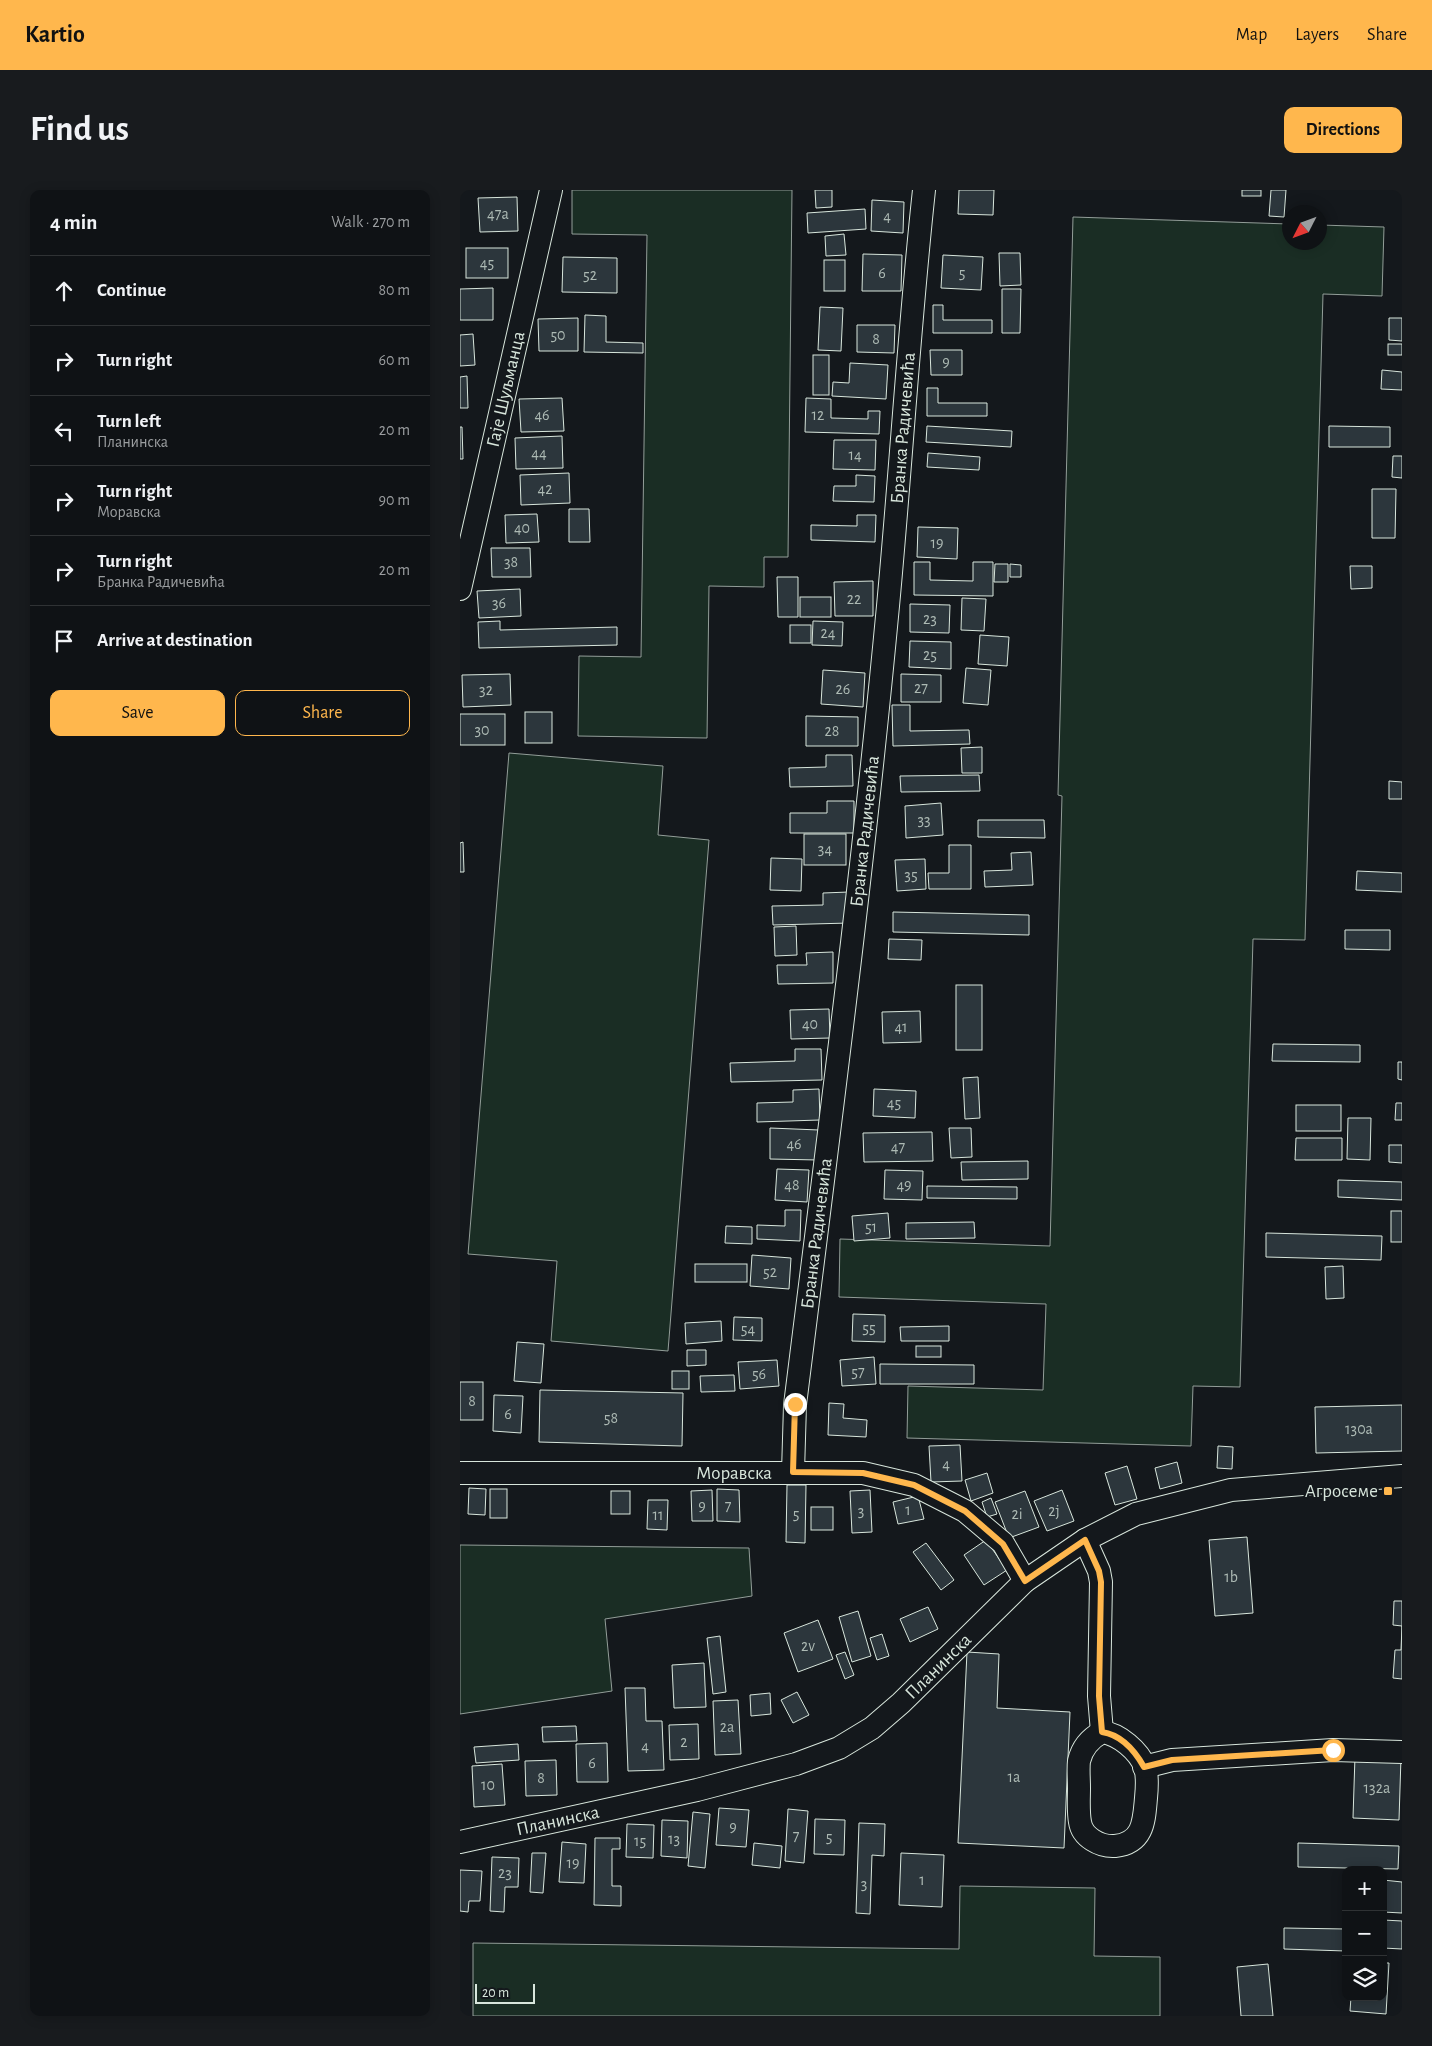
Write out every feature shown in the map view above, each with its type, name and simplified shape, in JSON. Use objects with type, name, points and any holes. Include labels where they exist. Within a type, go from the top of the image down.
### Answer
[{"type":"street","name":"Гаје Шуљманца","points":[[460,589],[551,190]]},
{"type":"street","name":"Бранка Радичевића","points":[[793,1472],[795,1404],[856,910],[886,625],[913,290],[924,190]]},
{"type":"street","name":"Моравска","points":[[460,1473],[863,1473],[914,1485],[965,1511],[1003,1544],[1025,1581]]},
{"type":"street","name":"Планинска","points":[[460,1842],[697,1790],[796,1764],[840,1748],[872,1728],[902,1703],[1025,1581],[1085,1540],[1136,1514],[1231,1490],[1402,1476]]},
{"type":"street","points":[[1085,1540],[1099,1571],[1101,1582],[1099,1696],[1102,1732]]},
{"type":"street","points":[[1102,1732],[1112,1733],[1122,1739],[1139,1758],[1144,1767],[1147,1783],[1143,1826],[1138,1834],[1122,1844],[1113,1846],[1096,1842],[1089,1837],[1080,1823],[1079,1762],[1088,1744],[1094,1736],[1102,1732]]},
{"type":"street","points":[[1144,1767],[1172,1760],[1333,1750],[1402,1752]]},
{"type":"green space","points":[[572,190],[792,190],[788,557],[764,557],[764,587],[709,586],[707,738],[578,736],[579,656],[641,657],[647,235],[572,234]]},
{"type":"green space","points":[[1073,217],[1282,224],[1282,250],[1327,250],[1327,225],[1384,227],[1382,296],[1323,294],[1305,940],[1253,939],[1240,1387],[1193,1386],[1191,1446],[907,1438],[908,1386],[1043,1390],[1046,1304],[839,1297],[840,1239],[1050,1246],[1062,796],[1058,795]]},
{"type":"green space","points":[[509,753],[663,766],[658,835],[709,840],[668,1351],[551,1341],[557,1261],[468,1254]]},
{"type":"green space","points":[[460,1545],[749,1548],[752,1596],[605,1619],[612,1691],[460,1714]]},
{"type":"green space","points":[[960,1886],[1095,1888],[1094,1956],[1160,1957],[1160,2016],[473,2016],[473,1943],[959,1949]]},
{"type":"building","points":[[815,190],[832,190],[832,207],[816,208]]},
{"type":"building","points":[[959,190],[994,190],[993,215],[958,214]]},
{"type":"building","points":[[1242,190],[1261,190],[1261,196],[1242,196]]},
{"type":"building","points":[[1271,190],[1286,190],[1285,205],[1282,205],[1282,217],[1269,216]]},
{"type":"building","points":[[517,197],[518,231],[480,232],[478,198]]},
{"type":"building","points":[[872,200],[904,202],[903,233],[871,231]]},
{"type":"building","points":[[865,209],[866,229],[808,233],[807,213]]},
{"type":"building","points":[[844,234],[846,255],[826,256],[825,236]]},
{"type":"building","points":[[466,248],[508,248],[508,278],[466,278]]},
{"type":"building","points":[[999,253],[1020,253],[1021,285],[1000,286]]},
{"type":"building","points":[[863,254],[902,255],[901,291],[862,291]]},
{"type":"building","points":[[943,255],[983,257],[981,290],[941,288]]},
{"type":"building","points":[[563,257],[617,258],[617,293],[562,292]]},
{"type":"building","points":[[824,260],[845,260],[845,291],[824,291]]},
{"type":"building","points":[[493,288],[493,320],[460,320],[460,289]]},
{"type":"building","points":[[1002,289],[1021,289],[1020,333],[1002,333]]},
{"type":"building","points":[[933,305],[943,305],[943,320],[992,320],[992,333],[933,333]]},
{"type":"building","points":[[820,307],[843,308],[841,351],[818,350]]},
{"type":"building","points":[[585,315],[606,316],[606,342],[643,343],[643,353],[584,352]]},
{"type":"building","points":[[578,318],[578,351],[539,351],[538,319]]},
{"type":"building","points":[[1389,318],[1402,318],[1402,341],[1389,340]]},
{"type":"building","points":[[857,325],[895,325],[894,353],[857,352]]},
{"type":"building","points":[[473,334],[475,365],[460,366],[460,335]]},
{"type":"building","points":[[1388,344],[1402,344],[1402,355],[1388,355]]},
{"type":"building","points":[[930,350],[962,350],[962,375],[931,375]]},
{"type":"building","points":[[813,355],[829,355],[829,395],[813,395]]},
{"type":"building","points":[[850,363],[888,365],[886,399],[832,396],[833,382],[849,383]]},
{"type":"building","points":[[1382,370],[1402,372],[1402,390],[1381,389]]},
{"type":"building","points":[[467,376],[468,408],[460,408],[460,377]]},
{"type":"building","points":[[927,388],[938,388],[938,403],[987,403],[987,416],[927,416]]},
{"type":"building","points":[[562,398],[564,431],[521,432],[519,399]]},
{"type":"building","points":[[806,398],[831,399],[831,418],[868,419],[868,411],[880,411],[879,434],[805,432]]},
{"type":"building","points":[[927,426],[1012,431],[1011,447],[926,442]]},
{"type":"building","points":[[1329,426],[1390,427],[1390,447],[1329,447]]},
{"type":"building","points":[[460,427],[462,427],[463,459],[460,459]]},
{"type":"building","points":[[562,436],[563,468],[516,469],[515,438]]},
{"type":"building","points":[[834,440],[876,440],[875,470],[833,469]]},
{"type":"building","points":[[928,453],[980,457],[979,470],[927,467]]},
{"type":"building","points":[[1393,456],[1402,456],[1402,478],[1392,477]]},
{"type":"building","points":[[569,473],[570,503],[521,505],[520,475]]},
{"type":"building","points":[[856,475],[875,476],[874,502],[833,501],[834,486],[856,486]]},
{"type":"building","points":[[1372,489],[1396,489],[1395,538],[1372,538]]},
{"type":"building","points":[[569,509],[589,509],[590,542],[569,542]]},
{"type":"building","points":[[537,514],[539,542],[506,543],[505,515]]},
{"type":"building","points":[[857,515],[876,515],[875,542],[811,540],[811,525],[857,526]]},
{"type":"building","points":[[918,527],[958,528],[957,559],[917,557]]},
{"type":"building","points":[[491,548],[530,548],[531,577],[492,577]]},
{"type":"building","points":[[914,562],[930,562],[930,580],[973,581],[973,562],[993,562],[993,596],[914,595]]},
{"type":"building","points":[[995,564],[1008,564],[1008,582],[994,582]]},
{"type":"building","points":[[1010,564],[1021,565],[1021,577],[1010,577]]},
{"type":"building","points":[[1350,566],[1372,566],[1372,588],[1351,589]]},
{"type":"building","points":[[777,577],[798,577],[798,617],[778,617]]},
{"type":"building","points":[[873,581],[873,616],[835,616],[834,582]]},
{"type":"building","points":[[520,589],[521,616],[479,618],[477,591]]},
{"type":"building","points":[[800,597],[831,597],[831,617],[800,617]]},
{"type":"building","points":[[962,598],[986,599],[984,631],[961,630]]},
{"type":"building","points":[[910,604],[950,605],[949,633],[910,632]]},
{"type":"building","points":[[500,621],[500,630],[617,627],[617,645],[479,648],[478,622]]},
{"type":"building","points":[[813,621],[843,622],[842,646],[812,645]]},
{"type":"building","points":[[790,625],[811,625],[811,643],[790,643]]},
{"type":"building","points":[[980,635],[1009,637],[1007,666],[978,664]]},
{"type":"building","points":[[910,641],[951,642],[951,669],[909,667]]},
{"type":"building","points":[[966,668],[991,670],[988,705],[963,703]]},
{"type":"building","points":[[823,670],[865,673],[863,707],[821,704]]},
{"type":"building","points":[[510,674],[511,705],[463,707],[462,675]]},
{"type":"building","points":[[901,674],[941,675],[941,702],[901,702]]},
{"type":"building","points":[[892,705],[910,705],[910,731],[969,730],[970,744],[893,746]]},
{"type":"building","points":[[525,712],[552,712],[552,743],[525,743]]},
{"type":"building","points":[[460,714],[505,714],[505,745],[460,745]]},
{"type":"building","points":[[806,716],[858,717],[858,746],[806,746]]},
{"type":"building","points":[[982,747],[982,773],[962,773],[961,748]]},
{"type":"building","points":[[826,755],[852,755],[853,786],[790,787],[789,768],[826,767]]},
{"type":"building","points":[[979,775],[980,791],[901,792],[900,776]]},
{"type":"building","points":[[1389,781],[1402,782],[1402,799],[1389,799]]},
{"type":"building","points":[[827,801],[854,801],[854,833],[790,833],[790,813],[827,813]]},
{"type":"building","points":[[941,803],[943,835],[906,838],[905,806]]},
{"type":"building","points":[[978,820],[1044,820],[1045,838],[978,837]]},
{"type":"building","points":[[804,834],[846,834],[846,865],[804,865]]},
{"type":"building","points":[[463,842],[464,872],[460,872],[460,843]]},
{"type":"building","points":[[949,845],[971,845],[971,889],[929,889],[928,873],[949,873]]},
{"type":"building","points":[[1031,852],[1033,885],[985,887],[984,871],[1012,870],[1011,853]]},
{"type":"building","points":[[771,858],[802,859],[801,891],[770,890]]},
{"type":"building","points":[[925,859],[926,889],[897,891],[895,860]]},
{"type":"building","points":[[1357,871],[1402,873],[1402,892],[1356,890]]},
{"type":"building","points":[[849,892],[850,923],[773,925],[772,906],[823,905],[823,893]]},
{"type":"building","points":[[893,912],[1029,915],[1029,935],[893,932]]},
{"type":"building","points":[[796,926],[797,955],[775,956],[774,927]]},
{"type":"building","points":[[1345,930],[1390,930],[1390,950],[1345,949]]},
{"type":"building","points":[[889,939],[922,940],[921,960],[888,959]]},
{"type":"building","points":[[833,952],[833,983],[778,984],[777,965],[807,965],[806,953]]},
{"type":"building","points":[[956,985],[982,985],[982,1050],[956,1050]]},
{"type":"building","points":[[829,1009],[830,1038],[791,1039],[790,1010]]},
{"type":"building","points":[[920,1011],[921,1042],[883,1043],[882,1012]]},
{"type":"building","points":[[1273,1044],[1360,1045],[1360,1062],[1272,1061]]},
{"type":"building","points":[[795,1049],[821,1049],[822,1080],[731,1082],[730,1063],[795,1061]]},
{"type":"building","points":[[1398,1062],[1402,1062],[1402,1080],[1398,1079]]},
{"type":"building","points":[[978,1077],[980,1118],[965,1119],[963,1078]]},
{"type":"building","points":[[819,1089],[820,1120],[757,1122],[757,1103],[793,1102],[793,1090]]},
{"type":"building","points":[[874,1089],[916,1091],[915,1118],[873,1116]]},
{"type":"building","points":[[1396,1103],[1402,1103],[1402,1120],[1395,1120]]},
{"type":"building","points":[[1296,1105],[1341,1105],[1341,1131],[1296,1131]]},
{"type":"building","points":[[1348,1118],[1371,1118],[1370,1160],[1347,1159]]},
{"type":"building","points":[[770,1128],[819,1130],[818,1160],[770,1159]]},
{"type":"building","points":[[949,1128],[971,1128],[972,1157],[951,1158]]},
{"type":"building","points":[[932,1132],[933,1161],[864,1162],[863,1133]]},
{"type":"building","points":[[1296,1138],[1342,1138],[1342,1160],[1295,1160]]},
{"type":"building","points":[[1389,1145],[1402,1145],[1402,1163],[1389,1162]]},
{"type":"building","points":[[1028,1161],[1028,1179],[962,1180],[961,1162]]},
{"type":"building","points":[[777,1169],[809,1170],[807,1202],[775,1200]]},
{"type":"building","points":[[885,1170],[923,1171],[922,1200],[884,1199]]},
{"type":"building","points":[[1338,1180],[1402,1182],[1402,1200],[1338,1197]]},
{"type":"building","points":[[927,1186],[1017,1187],[1017,1199],[927,1198]]},
{"type":"building","points":[[785,1210],[801,1210],[800,1241],[757,1239],[757,1225],[785,1226]]},
{"type":"building","points":[[1391,1211],[1402,1211],[1402,1242],[1391,1242]]},
{"type":"building","points":[[888,1213],[890,1238],[854,1241],[852,1216]]},
{"type":"building","points":[[974,1222],[975,1238],[906,1239],[906,1223]]},
{"type":"building","points":[[726,1226],[752,1227],[752,1244],[725,1243]]},
{"type":"building","points":[[1266,1233],[1382,1236],[1381,1260],[1266,1257]]},
{"type":"building","points":[[752,1255],[791,1258],[789,1289],[750,1286]]},
{"type":"building","points":[[695,1264],[747,1264],[747,1282],[695,1282]]},
{"type":"building","points":[[1343,1266],[1344,1298],[1326,1299],[1325,1267]]},
{"type":"building","points":[[853,1314],[885,1315],[885,1342],[852,1341]]},
{"type":"building","points":[[734,1317],[762,1318],[762,1341],[733,1340]]},
{"type":"building","points":[[721,1321],[722,1341],[686,1344],[685,1323]]},
{"type":"building","points":[[949,1326],[949,1341],[901,1341],[900,1327]]},
{"type":"building","points":[[517,1342],[544,1344],[541,1383],[514,1381]]},
{"type":"building","points":[[916,1346],[941,1346],[941,1357],[916,1357]]},
{"type":"building","points":[[687,1350],[706,1350],[706,1365],[687,1366]]},
{"type":"building","points":[[874,1357],[876,1384],[842,1386],[840,1360]]},
{"type":"building","points":[[777,1360],[779,1386],[740,1389],[738,1362]]},
{"type":"building","points":[[880,1364],[974,1365],[974,1384],[880,1384]]},
{"type":"building","points":[[672,1371],[689,1371],[689,1389],[672,1389]]},
{"type":"building","points":[[734,1375],[735,1391],[701,1392],[700,1376]]},
{"type":"building","points":[[460,1382],[483,1382],[483,1420],[460,1420]]},
{"type":"building","points":[[540,1390],[683,1393],[682,1446],[539,1442]]},
{"type":"building","points":[[494,1395],[523,1396],[521,1433],[493,1431]]},
{"type":"building","points":[[829,1403],[844,1404],[843,1418],[867,1420],[866,1437],[828,1435]]},
{"type":"building","points":[[1402,1405],[1402,1451],[1316,1453],[1315,1407]]},
{"type":"building","points":[[960,1445],[962,1481],[931,1482],[929,1446]]},
{"type":"building","points":[[1218,1446],[1233,1447],[1232,1469],[1217,1468]]},
{"type":"building","points":[[1177,1462],[1182,1483],[1160,1489],[1155,1468]]},
{"type":"building","points":[[1127,1466],[1137,1499],[1115,1505],[1105,1473]]},
{"type":"building","points":[[987,1473],[993,1493],[971,1501],[965,1480]]},
{"type":"building","points":[[787,1485],[806,1485],[805,1543],[786,1542]]},
{"type":"building","points":[[469,1488],[486,1489],[485,1515],[468,1514]]},
{"type":"building","points":[[490,1489],[507,1489],[507,1518],[490,1518]]},
{"type":"building","points":[[717,1489],[739,1490],[740,1522],[717,1521]]},
{"type":"building","points":[[712,1490],[713,1521],[692,1521],[691,1491]]},
{"type":"building","points":[[870,1490],[872,1532],[852,1533],[850,1491]]},
{"type":"building","points":[[1062,1490],[1074,1521],[1047,1531],[1034,1501]]},
{"type":"building","points":[[611,1491],[630,1491],[630,1514],[611,1514]]},
{"type":"building","points":[[1025,1491],[1039,1527],[1009,1538],[995,1502]]},
{"type":"building","points":[[918,1496],[924,1519],[898,1524],[893,1502]]},
{"type":"building","points":[[991,1498],[997,1514],[987,1517],[982,1502]]},
{"type":"building","points":[[648,1500],[668,1500],[667,1530],[647,1529]]},
{"type":"building","points":[[811,1507],[833,1507],[833,1530],[811,1530]]},
{"type":"building","points":[[1247,1537],[1253,1613],[1215,1616],[1209,1540]]},
{"type":"building","points":[[986,1540],[1007,1570],[984,1585],[964,1555]]},
{"type":"building","points":[[926,1543],[954,1580],[941,1590],[913,1552]]},
{"type":"building","points":[[1394,1601],[1402,1601],[1402,1626],[1393,1625]]},
{"type":"building","points":[[928,1607],[938,1629],[910,1642],[900,1619]]},
{"type":"building","points":[[858,1611],[871,1656],[852,1662],[839,1617]]},
{"type":"building","points":[[818,1620],[833,1659],[798,1672],[784,1633]]},
{"type":"building","points":[[1402,1626],[1402,1679],[1393,1678],[1395,1650],[1401,1650]]},
{"type":"building","points":[[882,1634],[889,1656],[877,1660],[870,1638]]},
{"type":"building","points":[[720,1636],[726,1692],[713,1694],[707,1638]]},
{"type":"building","points":[[845,1652],[854,1675],[845,1679],[836,1655]]},
{"type":"building","points":[[967,1652],[999,1654],[997,1708],[1070,1712],[1064,1848],[958,1843]]},
{"type":"building","points":[[704,1663],[706,1707],[674,1708],[672,1665]]},
{"type":"building","points":[[625,1688],[645,1688],[646,1721],[662,1721],[664,1770],[628,1771]]},
{"type":"building","points":[[797,1692],[809,1715],[793,1723],[781,1700]]},
{"type":"building","points":[[770,1693],[771,1714],[751,1716],[750,1695]]},
{"type":"building","points":[[738,1700],[741,1754],[715,1755],[713,1701]]},
{"type":"building","points":[[698,1724],[699,1759],[670,1760],[669,1725]]},
{"type":"building","points":[[576,1726],[577,1741],[543,1742],[542,1727]]},
{"type":"building","points":[[607,1743],[608,1782],[577,1782],[576,1744]]},
{"type":"building","points":[[518,1744],[519,1760],[476,1763],[474,1747]]},
{"type":"building","points":[[1355,1756],[1401,1757],[1399,1820],[1353,1818]]},
{"type":"building","points":[[556,1760],[557,1795],[526,1796],[525,1761]]},
{"type":"building","points":[[502,1764],[505,1805],[474,1807],[472,1766]]},
{"type":"building","points":[[719,1808],[749,1810],[746,1847],[716,1845]]},
{"type":"building","points":[[788,1809],[808,1811],[804,1863],[785,1861]]},
{"type":"building","points":[[693,1812],[710,1814],[705,1868],[688,1866]]},
{"type":"building","points":[[815,1819],[845,1820],[844,1855],[814,1854]]},
{"type":"building","points":[[662,1820],[688,1821],[687,1858],[661,1856]]},
{"type":"building","points":[[859,1823],[885,1824],[884,1856],[872,1855],[870,1914],[856,1913]]},
{"type":"building","points":[[627,1824],[654,1825],[653,1858],[626,1857]]},
{"type":"building","points":[[595,1838],[620,1838],[620,1849],[612,1849],[612,1886],[621,1886],[621,1906],[594,1905]]},
{"type":"building","points":[[562,1842],[586,1844],[584,1883],[559,1882]]},
{"type":"building","points":[[754,1843],[782,1846],[780,1868],[752,1865]]},
{"type":"building","points":[[1298,1843],[1399,1846],[1398,1869],[1387,1869],[1387,1866],[1298,1867]]},
{"type":"building","points":[[532,1853],[546,1853],[543,1893],[530,1892]]},
{"type":"building","points":[[901,1853],[944,1855],[942,1907],[899,1905]]},
{"type":"building","points":[[492,1857],[519,1858],[518,1887],[505,1887],[504,1912],[490,1911]]},
{"type":"building","points":[[460,1870],[482,1871],[480,1901],[469,1901],[468,1912],[460,1911]]},
{"type":"building","points":[[1387,1880],[1402,1882],[1402,1913],[1387,1912]]},
{"type":"building","points":[[1387,1920],[1402,1921],[1402,1949],[1387,1948]]},
{"type":"building","points":[[1284,1928],[1342,1929],[1342,1951],[1284,1949]]},
{"type":"building","points":[[1387,1963],[1389,1963],[1387,1997]]},
{"type":"building","points":[[1268,1964],[1273,2016],[1241,2016],[1237,1967]]},
{"type":"building","points":[[1351,2001],[1387,2001],[1386,2014],[1350,2011]]},
{"type":"place","name":"Агросеме","points":[[1388,1491]]},
{"type":"route","points":[[795,1404],[793,1472],[863,1473],[914,1485],[965,1511],[1003,1544],[1025,1581],[1085,1540],[1099,1571],[1101,1582],[1099,1696],[1102,1732],[1112,1733],[1122,1739],[1139,1758],[1144,1767],[1172,1760],[1333,1750]]}]
